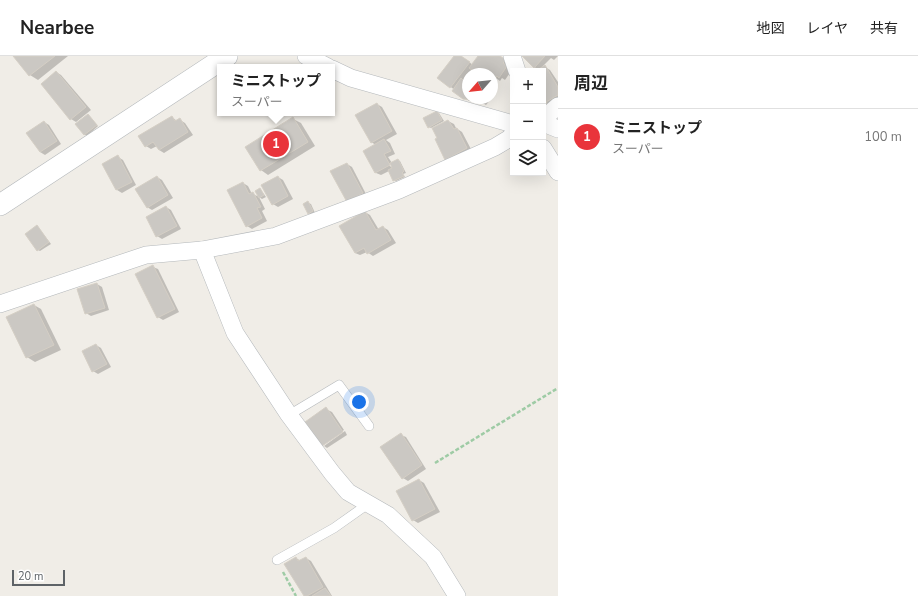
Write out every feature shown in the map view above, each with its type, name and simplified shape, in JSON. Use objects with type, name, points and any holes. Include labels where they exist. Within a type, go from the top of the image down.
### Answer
[{"type":"street","points":[[0,205],[227,56]]},
{"type":"street","points":[[306,56],[322,64]]},
{"type":"street","points":[[512,56],[516,68]]},
{"type":"street","points":[[335,70],[351,78],[510,123]]},
{"type":"street","points":[[546,117],[558,106]]},
{"type":"street","points":[[546,124],[558,129]]},
{"type":"street","points":[[0,304],[146,255],[202,250],[284,234],[413,184],[495,147],[510,138]]},
{"type":"street","points":[[546,153],[558,172]]},
{"type":"street","points":[[202,250],[235,333],[290,415],[332,473],[348,492],[388,516],[433,557],[457,596]]},
{"type":"lane","points":[[290,415],[339,385],[369,426]]},
{"type":"lane","points":[[277,560],[334,528],[368,504]]},
{"type":"path","points":[[435,463],[558,388]]},
{"type":"path","points":[[277,560],[296,596]]},
{"type":"building","points":[[13,56],[55,56],[29,76]]},
{"type":"building","points":[[454,56],[461,56],[470,62],[465,68],[462,68],[462,72],[450,88],[437,78]]},
{"type":"building","points":[[478,56],[500,56],[506,60],[503,63],[507,66],[499,78],[498,68],[469,68]]},
{"type":"building","points":[[522,56],[545,56],[534,68]]},
{"type":"building","points":[[545,65],[558,87],[558,95],[546,102],[546,68],[540,68]]},
{"type":"building","points":[[56,71],[86,107],[70,120],[41,84]]},
{"type":"building","points":[[461,78],[462,79],[462,98],[452,91]]},
{"type":"building","points":[[377,103],[392,131],[371,143],[355,115]]},
{"type":"building","points":[[437,111],[442,120],[428,128],[423,118]]},
{"type":"building","points":[[88,114],[97,125],[84,135],[75,124]]},
{"type":"building","points":[[172,116],[175,121],[180,118],[188,132],[159,150],[153,142],[145,147],[138,136]]},
{"type":"building","points":[[293,117],[308,142],[260,171],[245,147]]},
{"type":"building","points":[[448,120],[454,129],[457,128],[467,148],[445,160],[435,139],[437,138],[432,128]]},
{"type":"building","points":[[44,121],[57,141],[40,152],[26,133]]},
{"type":"building","points":[[384,139],[391,151],[384,154],[390,165],[375,173],[363,151]]},
{"type":"building","points":[[118,155],[132,182],[116,190],[102,164]]},
{"type":"building","points":[[398,159],[404,171],[402,173],[404,176],[393,181],[388,170],[392,168],[390,163]]},
{"type":"building","points":[[347,163],[363,193],[347,202],[330,171]]},
{"type":"building","points":[[157,176],[168,195],[147,208],[135,189]]},
{"type":"building","points":[[278,176],[288,196],[272,205],[261,185]]},
{"type":"building","points":[[243,182],[249,194],[253,192],[261,207],[257,208],[262,218],[246,227],[227,190]]},
{"type":"building","points":[[260,188],[264,195],[259,198],[255,191]]},
{"type":"building","points":[[308,201],[313,211],[308,214],[303,204]]},
{"type":"building","points":[[166,206],[177,226],[156,237],[146,217]]},
{"type":"building","points":[[365,211],[376,230],[383,226],[391,240],[367,254],[364,248],[355,253],[339,226]]},
{"type":"building","points":[[37,225],[49,242],[37,251],[25,234]]},
{"type":"building","points":[[153,265],[175,309],[157,318],[135,274]]},
{"type":"building","points":[[97,283],[105,308],[85,314],[77,289]]},
{"type":"building","points":[[34,304],[54,345],[26,358],[6,317]]},
{"type":"building","points":[[96,344],[107,364],[92,372],[82,351]]},
{"type":"building","points":[[326,407],[343,432],[322,446],[305,422]]},
{"type":"building","points":[[401,433],[422,465],[402,479],[380,447]]},
{"type":"building","points":[[419,479],[435,509],[412,521],[396,491]]},
{"type":"building","points":[[296,557],[298,561],[306,557],[323,587],[307,596],[304,596],[284,564]]},
{"type":"building","points":[[325,588],[331,596],[312,596]]},
{"type":"place","name":"ミニストップ","points":[[276,144]]}]
